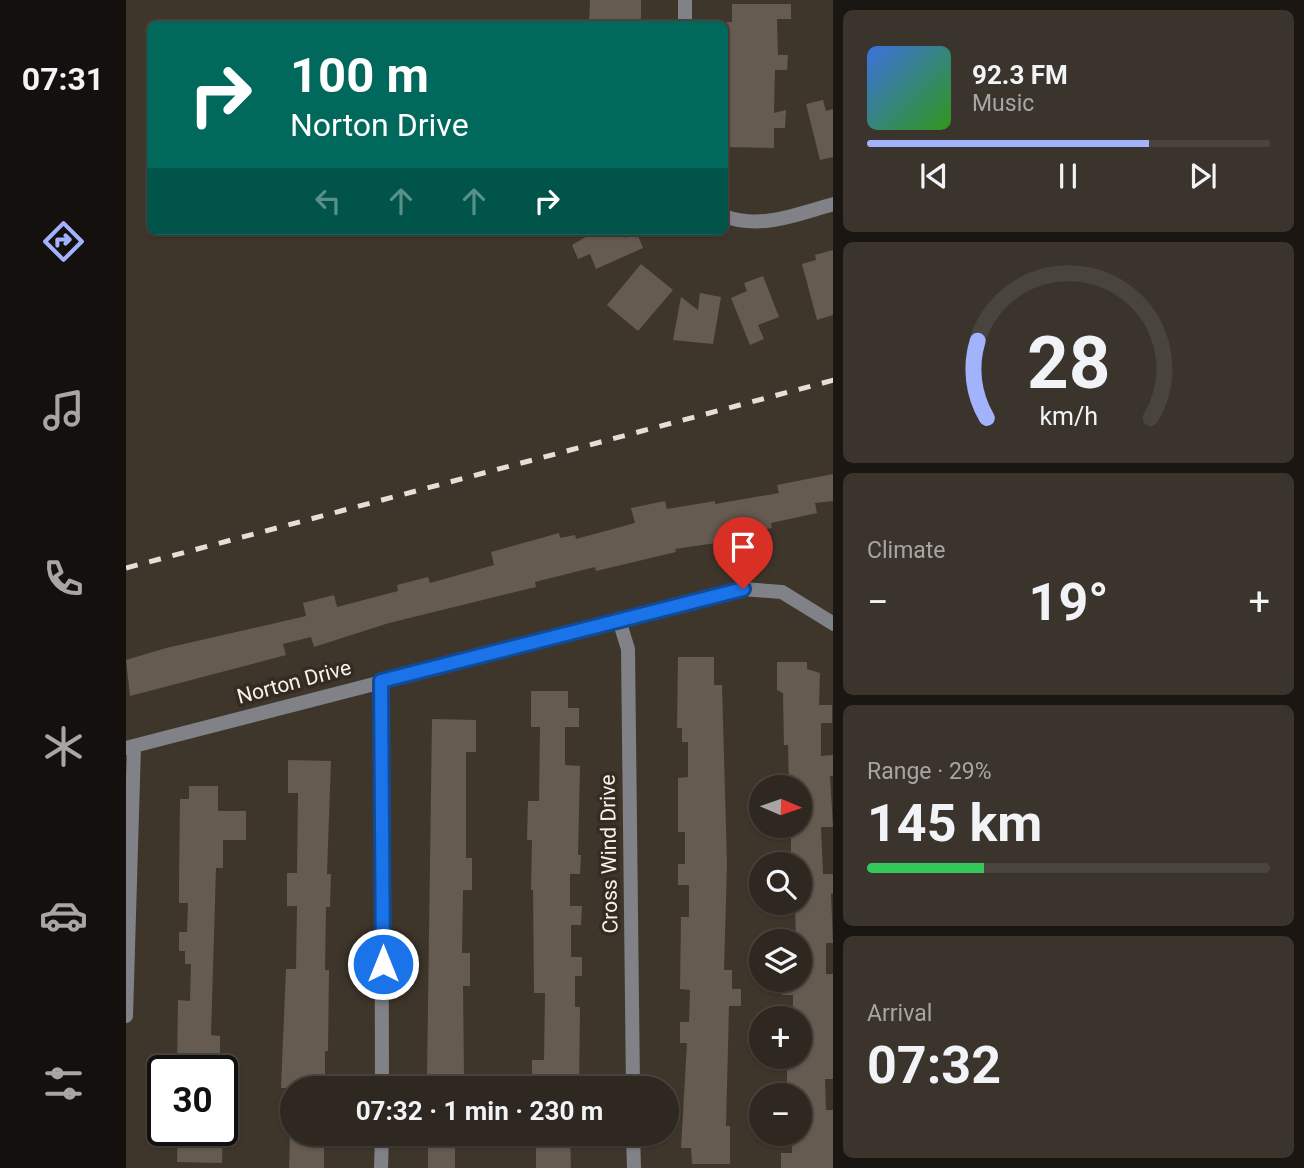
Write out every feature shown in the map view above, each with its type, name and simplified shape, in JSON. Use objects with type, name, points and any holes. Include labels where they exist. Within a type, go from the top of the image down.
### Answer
[{"type":"street","points":[[685,0],[685,21]]},
{"type":"street","points":[[728,217],[748,223],[762,223],[833,204]]},
{"type":"street","name":"Norton Drive","points":[[130,747],[743,589],[782,592],[833,624]]},
{"type":"street","name":"Cross Wind Drive","points":[[620,620],[628,649],[633,1076]]},
{"type":"street","points":[[381,681],[382,1076]]},
{"type":"street","points":[[126,1016],[130,747]]},
{"type":"street","points":[[381,1168],[382,1146]]},
{"type":"street","points":[[633,1146],[634,1168]]},
{"type":"building","points":[[590,0],[641,0],[641,21],[589,21]]},
{"type":"building","points":[[732,4],[791,4],[791,19],[777,19],[778,55],[788,55],[787,70],[775,70],[774,113],[786,110],[785,128],[774,128],[774,148],[728,147],[728,22],[732,22]]},
{"type":"building","points":[[823,100],[826,111],[833,109],[833,157],[820,160],[806,104]]},
{"type":"building","points":[[589,235],[624,235],[625,238],[638,235],[643,248],[596,269],[590,254],[578,259],[572,245]]},
{"type":"building","points":[[833,250],[833,315],[817,320],[802,264],[816,260],[815,255]]},
{"type":"building","points":[[641,264],[673,290],[638,331],[607,305]]},
{"type":"building","points":[[763,276],[779,317],[758,325],[764,339],[750,345],[731,298],[747,291],[744,283]]},
{"type":"building","points":[[700,293],[721,297],[713,344],[673,340],[681,297],[698,310]]},
{"type":"building","points":[[833,474],[833,501],[815,503],[817,513],[771,523],[772,528],[715,538],[716,543],[675,549],[676,552],[596,571],[595,567],[535,582],[536,587],[389,623],[314,647],[311,637],[283,644],[286,655],[130,696],[126,660],[166,648],[306,616],[303,603],[334,595],[337,607],[398,591],[397,585],[428,577],[430,583],[494,565],[491,552],[559,533],[560,538],[575,535],[576,539],[635,523],[631,508],[665,501],[667,509],[715,501],[715,504],[779,493],[777,485]]},
{"type":"building","points":[[678,657],[714,657],[714,685],[722,685],[727,864],[724,970],[732,970],[732,989],[741,989],[741,1006],[729,1006],[726,1126],[730,1126],[730,1164],[692,1164],[691,1148],[681,1148],[687,1043],[680,1043],[680,1022],[689,1022],[690,990],[680,989],[681,917],[689,917],[689,885],[678,885],[678,864],[685,864],[685,832],[678,832],[678,778],[688,777],[688,742],[682,742],[682,728],[677,728]]},
{"type":"building","points":[[777,662],[807,662],[807,669],[820,673],[819,705],[832,705],[832,723],[821,723],[821,756],[833,755],[833,776],[830,776],[833,827],[821,827],[823,874],[833,874],[833,943],[826,943],[826,974],[833,974],[833,1079],[825,1079],[826,1110],[833,1110],[833,1168],[781,1168],[781,1153],[792,1153],[792,1146],[812,1146],[812,1083],[787,1083],[787,1069],[812,1069],[812,1006],[793,1006],[793,995],[782,995],[782,992],[812,992],[812,929],[796,929],[795,915],[812,915],[812,852],[791,852],[791,838],[812,838],[812,775],[789,775],[788,745],[784,745],[783,693],[777,690]]},
{"type":"building","points":[[531,691],[568,691],[568,708],[579,708],[579,727],[565,727],[565,765],[580,766],[580,874],[570,874],[570,906],[582,906],[581,925],[571,925],[571,957],[582,957],[582,976],[575,976],[575,1007],[580,1007],[579,1076],[532,1076],[532,1060],[544,1060],[545,993],[534,993],[532,840],[527,840],[528,801],[539,801],[540,727],[531,727]]},
{"type":"building","points":[[432,719],[476,720],[476,752],[466,752],[466,858],[472,858],[472,890],[463,890],[462,953],[470,953],[470,986],[463,986],[464,1076],[427,1076]]},
{"type":"building","points":[[288,760],[331,761],[327,874],[331,874],[330,907],[326,907],[325,970],[329,970],[328,1051],[325,1051],[325,1076],[282,1076],[286,969],[296,969],[297,906],[287,906],[287,873],[297,873],[298,793],[288,793]]},
{"type":"building","points":[[189,786],[218,786],[218,811],[246,811],[246,840],[223,840],[223,868],[216,868],[211,1035],[220,1036],[220,1055],[177,1055],[178,1000],[190,1001],[191,964],[185,964],[185,951],[179,951],[179,932],[187,932],[188,903],[179,903],[180,799],[189,799]]},
{"type":"building","points":[[178,1146],[223,1146],[222,1163],[177,1162]]},
{"type":"building","points":[[290,1146],[324,1146],[324,1168],[289,1168]]},
{"type":"building","points":[[428,1146],[455,1146],[455,1168],[428,1168]]},
{"type":"building","points":[[536,1146],[570,1146],[571,1168],[536,1168]]},
{"type":"railway","points":[[126,568],[833,380]]},
{"type":"route","points":[[383,964],[381,681],[743,589]]}]
